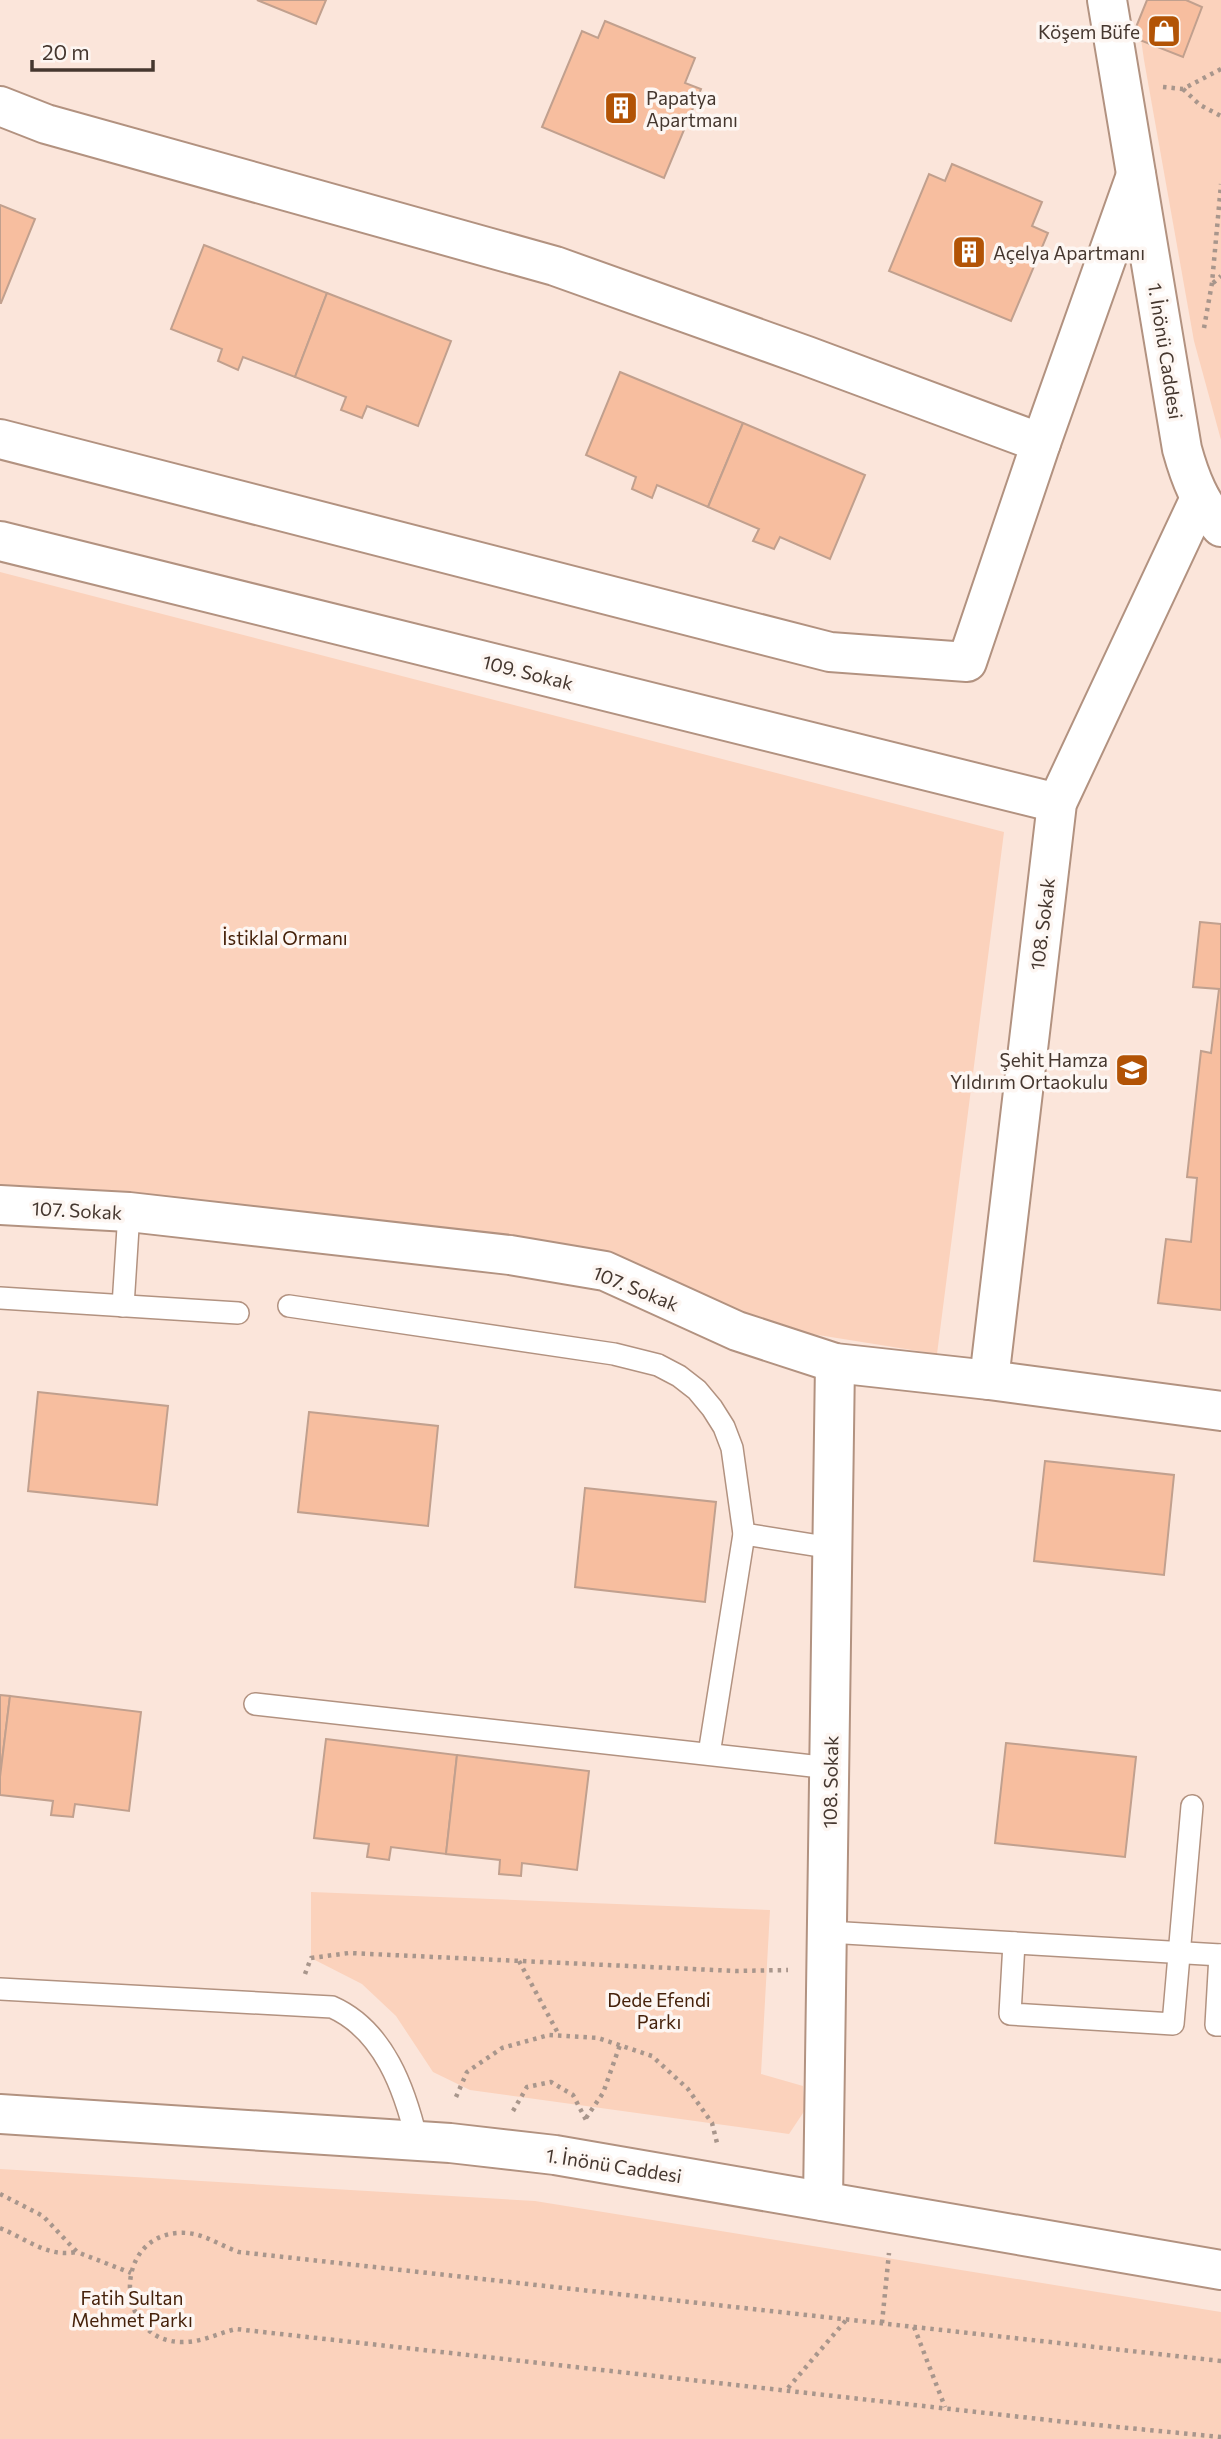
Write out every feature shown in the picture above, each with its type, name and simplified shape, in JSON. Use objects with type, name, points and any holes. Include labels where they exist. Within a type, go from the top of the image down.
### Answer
[{"type":"street","name":"1. İnönü Caddesi","points":[[1107,0],[1182,449],[1190,477],[1210,513]]},
{"type":"street","points":[[0,106],[46,124],[555,266],[1041,443]]},
{"type":"street","points":[[0,439],[830,652],[967,662],[1136,175]]},
{"type":"street","name":"108. Sokak","points":[[989,1380],[1057,803],[1210,513]]},
{"type":"street","name":"109. Sokak","points":[[0,541],[1057,803]]},
{"type":"street","name":"107. Sokak","points":[[0,1205],[129,1212],[510,1255],[605,1271],[737,1331],[835,1363],[989,1380],[1221,1411]]},
{"type":"street","name":"108. Sokak","points":[[823,2201],[835,1363]]},
{"type":"street","name":"1. İnönü Caddesi","points":[[0,2114],[450,2143],[555,2155],[1221,2270]]},
{"type":"lane","points":[[122,1306],[129,1212]]},
{"type":"lane","points":[[0,1298],[239,1312]]},
{"type":"lane","points":[[289,1306],[614,1354],[658,1365],[697,1390],[724,1427],[734,1460],[744,1534],[709,1754]]},
{"type":"lane","points":[[744,1534],[832,1548]]},
{"type":"lane","points":[[254,1704],[830,1768]]},
{"type":"lane","points":[[1014,1943],[1010,2014],[1173,2024],[1192,1806]]},
{"type":"lane","points":[[828,1932],[1221,1955],[1216,2025],[1221,2025]]},
{"type":"lane","points":[[0,1989],[332,2007],[344,2012],[367,2032],[390,2063],[408,2103],[417,2141]]},
{"type":"path","points":[[1221,69],[1183,89],[1200,105],[1221,116]]},
{"type":"path","points":[[1203,332],[1212,283],[1221,184]]},
{"type":"path","points":[[1212,283],[1221,276]]},
{"type":"path","points":[[294,2006],[311,1958],[349,1953],[736,1971],[828,1970]]},
{"type":"path","points":[[519,1961],[560,2036]]},
{"type":"path","points":[[456,2097],[467,2072],[502,2048],[549,2035],[598,2038],[620,2045],[652,2056],[688,2089],[712,2123],[720,2155],[720,2183]]},
{"type":"path","points":[[586,2118],[603,2093],[620,2045]]},
{"type":"path","points":[[0,2194],[43,2216],[77,2252],[131,2273]]},
{"type":"path","points":[[882,2323],[892,2214]]},
{"type":"path","points":[[0,2228],[44,2250],[65,2254],[77,2252]]},
{"type":"path","points":[[1221,2361],[239,2252],[194,2233],[175,2232],[158,2239],[143,2250],[131,2273],[129,2286],[131,2303],[138,2319],[150,2331],[166,2339],[183,2342],[236,2329],[1221,2437]]},
{"type":"path","points":[[788,2389],[847,2319]]},
{"type":"path","points":[[914,2327],[945,2407]]},
{"type":"green space","points":[[1150,0],[1221,0],[1221,440],[1194,341],[1144,60],[1139,25]]},
{"type":"green space","name":"İstiklal Ormanı","points":[[0,572],[1004,832],[937,1354],[768,1327],[605,1258],[0,1185]]},
{"type":"green space","name":"Dede Efendi Parkı","points":[[311,1892],[770,1910],[761,2074],[803,2086],[805,2110],[789,2134],[470,2090],[433,2072],[396,2016],[362,1984],[311,1958]]},
{"type":"green space","name":"Fatih Sultan Mehmet Parkı","points":[[0,2169],[535,2201],[1221,2312],[1221,2439],[0,2439]]},
{"type":"building","points":[[257,0],[326,0],[316,24]]},
{"type":"building","name":"Köşem Büfe","points":[[1147,0],[1186,0],[1202,7],[1183,57],[1132,37]]},
{"type":"building","name":"Papatya Apartmanı","points":[[605,21],[695,58],[685,83],[701,89],[664,178],[542,127],[582,31],[598,38]]},
{"type":"building","name":"Açelya Apartmanı","points":[[952,164],[1042,202],[1032,226],[1048,233],[1011,321],[889,271],[929,174],[945,181]]},
{"type":"building","points":[[0,205],[35,219],[1,303],[0,303]]},
{"type":"building","points":[[204,245],[327,293],[295,377],[243,357],[238,370],[218,361],[222,349],[171,329]]},
{"type":"building","points":[[327,293],[451,341],[418,426],[367,406],[362,418],[341,410],[346,397],[295,377]]},
{"type":"building","points":[[620,372],[743,423],[708,507],[657,485],[652,498],[632,489],[636,477],[586,455]]},
{"type":"building","points":[[743,423],[865,475],[830,559],[780,537],[774,549],[753,541],[759,529],[708,507]]},
{"type":"building","points":[[1200,922],[1221,924],[1221,1310],[1158,1303],[1166,1239],[1191,1242],[1197,1178],[1187,1177],[1201,1051],[1211,1053],[1219,989],[1193,987]]},
{"type":"building","points":[[38,1392],[168,1406],[157,1505],[28,1491]]},
{"type":"building","points":[[309,1412],[438,1426],[428,1526],[298,1512]]},
{"type":"building","points":[[1045,1461],[1174,1475],[1164,1575],[1034,1561]]},
{"type":"building","points":[[585,1488],[716,1502],[705,1602],[575,1587]]},
{"type":"building","points":[[0,1695],[10,1696],[0,1777]]},
{"type":"building","points":[[10,1696],[141,1712],[129,1811],[75,1804],[73,1817],[51,1815],[53,1801],[0,1795]]},
{"type":"building","points":[[326,1739],[457,1755],[446,1854],[391,1847],[389,1860],[367,1857],[369,1844],[314,1838]]},
{"type":"building","points":[[1006,1743],[1136,1757],[1125,1857],[995,1843]]},
{"type":"building","points":[[457,1755],[589,1771],[577,1870],[522,1863],[521,1876],[499,1874],[500,1860],[446,1854]]},
{"type":"place","name":"Köşem Büfe","points":[[1164,31]]},
{"type":"place","name":"Papatya Apartmanı","points":[[621,108]]},
{"type":"place","name":"Açelya Apartmanı","points":[[969,252]]},
{"type":"place","name":"Şehit Hamza Yıldırım Ortaokulu","points":[[1132,1070]]}]
